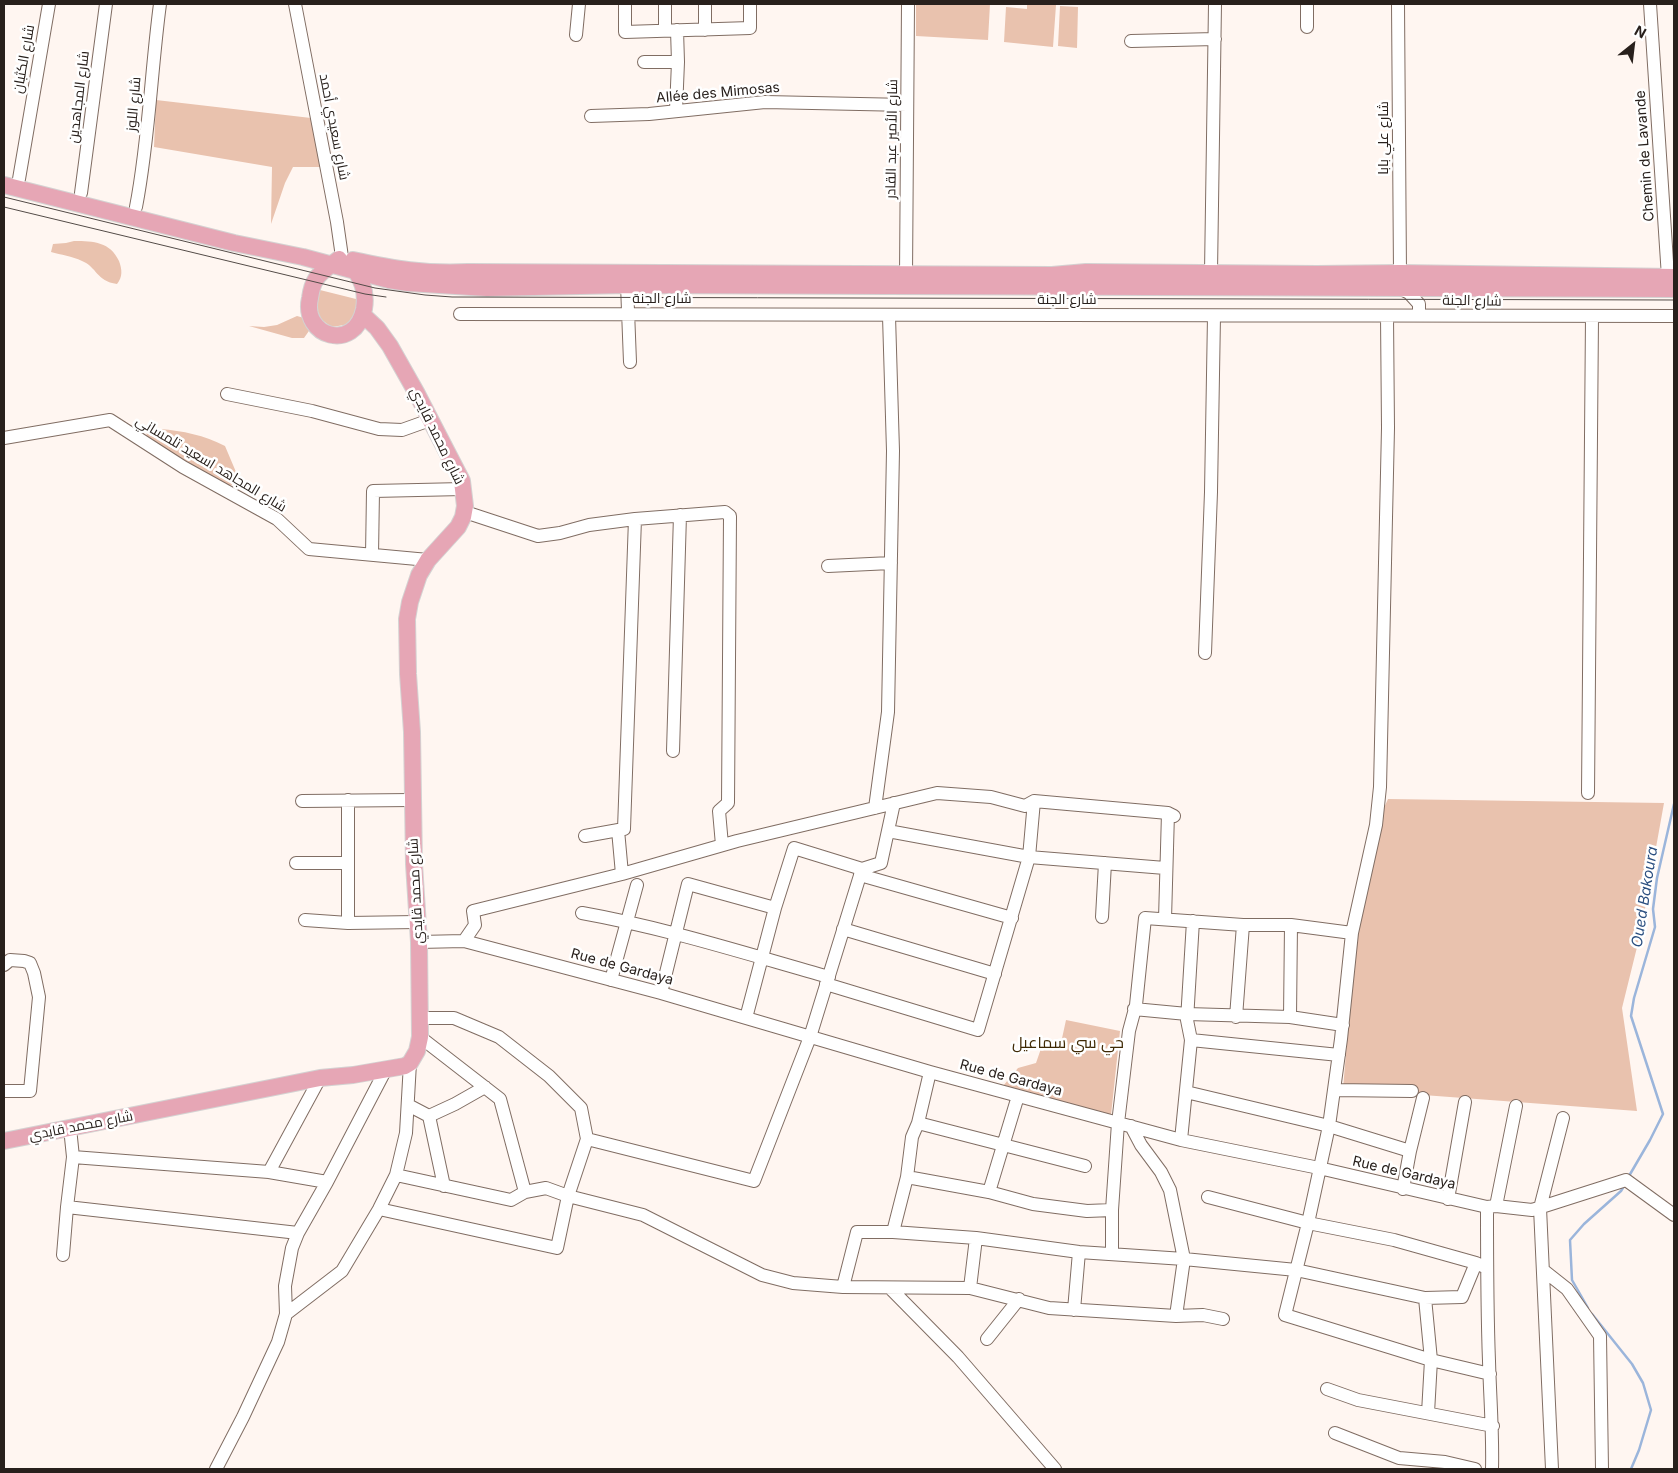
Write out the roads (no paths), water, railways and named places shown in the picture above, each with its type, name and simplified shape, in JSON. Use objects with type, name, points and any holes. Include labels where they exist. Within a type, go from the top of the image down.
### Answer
[{"type":"main road","points":[[12,177],[237,233],[303,246],[389,280],[431,285],[487,288],[1399,281],[1672,281]]},
{"type":"main road","points":[[4,185],[234,244],[344,263],[438,273],[1052,275],[1086,272],[1211,272],[1316,274],[1399,281],[1436,289],[1672,281]]},
{"type":"main road","points":[[302,257],[312,274],[308,311],[318,328],[332,335],[344,334],[353,330],[359,324],[363,315],[366,298],[360,278],[344,263]]},
{"type":"main road","points":[[312,285],[319,275],[344,263]]},
{"type":"main road","points":[[366,298],[372,290],[389,280]]},
{"type":"main road","name":"شارع محمد قايدي","points":[[4,1141],[320,1078],[353,1075],[405,1066],[410,1063],[417,1051],[420,1037],[419,942],[412,800],[412,732],[407,619],[415,583],[422,568],[458,527],[465,512],[464,489],[416,392],[386,340],[377,328],[363,315]]},
{"type":"main road","points":[[353,330],[370,332],[386,340]]},
{"type":"street","name":"شارع الكثبان","points":[[12,177],[49,4]]},
{"type":"street","name":"شارع المجاهدين","points":[[81,193],[106,4]]},
{"type":"street","name":"شارع اللوز","points":[[136,207],[144,163],[160,4]]},
{"type":"street","name":"شارع سعيدي أحمد","points":[[295,4],[344,263]]},
{"type":"street","points":[[576,35],[579,4]]},
{"type":"street","points":[[625,4],[625,32],[750,28],[750,4]]},
{"type":"street","points":[[665,4],[678,62],[676,110]]},
{"type":"street","points":[[705,4],[705,30]]},
{"type":"street","name":"شارع الأمير عبد القادر","points":[[906,275],[908,4]]},
{"type":"street","points":[[1211,272],[1215,4]]},
{"type":"street","points":[[1307,4],[1307,27]]},
{"type":"street","name":"شارع علي بابا","points":[[1398,4],[1399,281]]},
{"type":"street","name":"Chemin de Lavande","points":[[1650,4],[1672,281]]},
{"type":"street","points":[[1131,41],[1214,39]]},
{"type":"street","points":[[644,62],[678,62]]},
{"type":"street","name":"Allée des Mimosas","points":[[591,116],[649,114],[765,102],[907,105]]},
{"type":"street","points":[[1399,281],[1419,310],[1436,289]]},
{"type":"street","points":[[627,286],[630,362]]},
{"type":"street","name":"شارع الجنة","points":[[460,314],[1387,316],[1419,310],[1592,316],[1674,316]]},
{"type":"street","points":[[875,808],[888,712],[893,451],[890,316]]},
{"type":"street","points":[[1205,653],[1211,492],[1214,316]]},
{"type":"street","points":[[1387,316],[1388,428],[1380,787],[1376,825],[1352,933],[1343,1025],[1329,1126],[1308,1223],[1285,1315],[1431,1360],[1490,1374]]},
{"type":"street","points":[[1588,793],[1592,316]]},
{"type":"street","points":[[227,394],[312,411],[380,429],[402,430],[430,420]]},
{"type":"street","name":"شارع المجاهد اسعيد تلمساني","points":[[4,438],[110,420],[183,466],[277,519],[309,549],[428,560]]},
{"type":"street","points":[[372,555],[373,491],[464,489]]},
{"type":"street","points":[[465,512],[538,536],[560,533],[589,525],[635,519],[725,512],[730,516],[728,802],[719,811],[722,845]]},
{"type":"street","points":[[673,751],[680,516]]},
{"type":"street","points":[[585,836],[624,829],[635,519]]},
{"type":"street","points":[[828,566],[891,563]]},
{"type":"street","points":[[464,941],[475,924],[473,912],[622,874],[722,845],[937,792],[991,797],[1025,806],[1034,801],[1171,815],[1165,868],[1165,919]]},
{"type":"street","points":[[348,800],[348,923]]},
{"type":"street","points":[[302,801],[412,800]]},
{"type":"street","points":[[582,913],[627,921],[762,958],[978,1030],[1029,857],[1034,801]]},
{"type":"street","points":[[587,1139],[754,1181],[810,1037],[861,872],[881,863],[894,803]]},
{"type":"street","points":[[618,830],[622,874]]},
{"type":"street","points":[[888,831],[1029,857],[1165,868]]},
{"type":"street","points":[[746,1018],[775,908],[794,848],[861,872],[1012,918]]},
{"type":"street","points":[[296,863],[348,863]]},
{"type":"street","points":[[1102,916],[1105,863]]},
{"type":"street","points":[[661,993],[688,884],[775,908]]},
{"type":"street","points":[[611,980],[637,885]]},
{"type":"street","points":[[1112,1254],[1112,1210],[1118,1123],[1145,918],[1243,925],[1291,925],[1352,933]]},
{"type":"street","points":[[304,920],[348,923],[417,922]]},
{"type":"street","points":[[1180,1140],[1191,1040],[1187,1014],[1192,921]]},
{"type":"street","points":[[1236,1017],[1243,925]]},
{"type":"street","points":[[1290,1017],[1291,925]]},
{"type":"street","points":[[843,929],[995,974]]},
{"type":"street","name":"Rue de Gardaya","points":[[419,942],[464,941],[661,993],[930,1072],[1180,1140],[1319,1168],[1448,1199],[1492,1207],[1532,1210],[1626,1180],[1674,1215]]},
{"type":"street","points":[[4,964],[10,960],[24,960],[30,963],[39,997],[30,1091],[4,1091]]},
{"type":"street","points":[[1134,1009],[1236,1017],[1290,1017],[1343,1025]]},
{"type":"street","points":[[379,1209],[557,1248],[568,1196],[587,1139],[581,1108],[549,1076],[499,1037],[454,1018],[420,1018]]},
{"type":"street","points":[[420,1037],[500,1099],[525,1192]]},
{"type":"street","points":[[1191,1040],[1339,1055]]},
{"type":"street","points":[[286,1314],[342,1271],[379,1209],[396,1175],[406,1133],[410,1063]]},
{"type":"street","points":[[216,1469],[278,1342],[286,1314],[285,1286],[292,1248],[298,1233],[328,1182],[386,1069]]},
{"type":"street","points":[[893,1232],[907,1177],[912,1138],[918,1123],[930,1072]]},
{"type":"street","points":[[269,1172],[320,1078]]},
{"type":"street","points":[[429,1116],[456,1104],[485,1087]]},
{"type":"street","points":[[1334,1090],[1412,1091]]},
{"type":"street","points":[[1186,1092],[1329,1126],[1410,1151]]},
{"type":"street","points":[[989,1192],[1018,1096]]},
{"type":"street","points":[[1403,1188],[1423,1098]]},
{"type":"street","points":[[1448,1199],[1464,1102]]},
{"type":"street","points":[[408,1105],[429,1116]]},
{"type":"street","points":[[1492,1469],[1493,1426],[1481,1266],[1492,1207],[1516,1106]]},
{"type":"street","points":[[429,1116],[444,1186]]},
{"type":"street","points":[[1552,1469],[1540,1208],[1563,1118]]},
{"type":"street","points":[[918,1123],[1085,1166]]},
{"type":"street","points":[[1131,1126],[1170,1190],[1184,1258],[1176,1316]]},
{"type":"street","points":[[63,1255],[73,1157],[70,1128]]},
{"type":"street","points":[[73,1157],[269,1172],[328,1182]]},
{"type":"street","points":[[396,1175],[512,1200],[525,1192],[546,1188],[568,1196],[643,1215],[762,1275],[793,1284],[842,1287],[970,1288],[1049,1308],[1176,1316],[1203,1315],[1223,1319]]},
{"type":"street","points":[[907,1177],[989,1192],[1033,1204],[1087,1210],[1112,1210]]},
{"type":"street","points":[[1208,1197],[1308,1223],[1394,1240],[1481,1266]]},
{"type":"street","points":[[67,1208],[298,1233]]},
{"type":"street","points":[[842,1287],[857,1232],[893,1232],[976,1238],[1079,1252],[1184,1258],[1296,1270],[1425,1298],[1462,1297],[1481,1266]]},
{"type":"street","points":[[970,1288],[976,1238]]},
{"type":"street","points":[[1074,1310],[1079,1252]]},
{"type":"street","points":[[1543,1270],[1567,1289],[1600,1336],[1602,1469]]},
{"type":"street","points":[[890,1288],[958,1358],[1056,1469]]},
{"type":"street","points":[[1425,1298],[1431,1360],[1428,1413]]},
{"type":"street","points":[[987,1339],[1019,1299]]},
{"type":"street","points":[[1326,1389],[1358,1400],[1493,1426]]},
{"type":"street","points":[[1335,1433],[1399,1458],[1445,1462],[1475,1469]]},
{"type":"waterway","name":"Oued Bakoura","points":[[1629,1176],[1663,1114],[1631,1016],[1634,998],[1655,927],[1653,909],[1657,878],[1674,804]]},
{"type":"waterway","name":"Oued Bakoura","points":[[1588,1308],[1572,1280],[1570,1240],[1624,1186]]},
{"type":"waterway","name":"Oued Bakoura","points":[[1592,1314],[1632,1364],[1643,1383],[1651,1410],[1631,1469]]},
{"type":"tram line","points":[[4,197],[375,288],[452,297],[1674,300]]},
{"type":"tram line","points":[[4,207],[365,294],[386,297]]},
{"type":"district","name":"حي سي سماعيل","points":[[1068,1043]]}]
